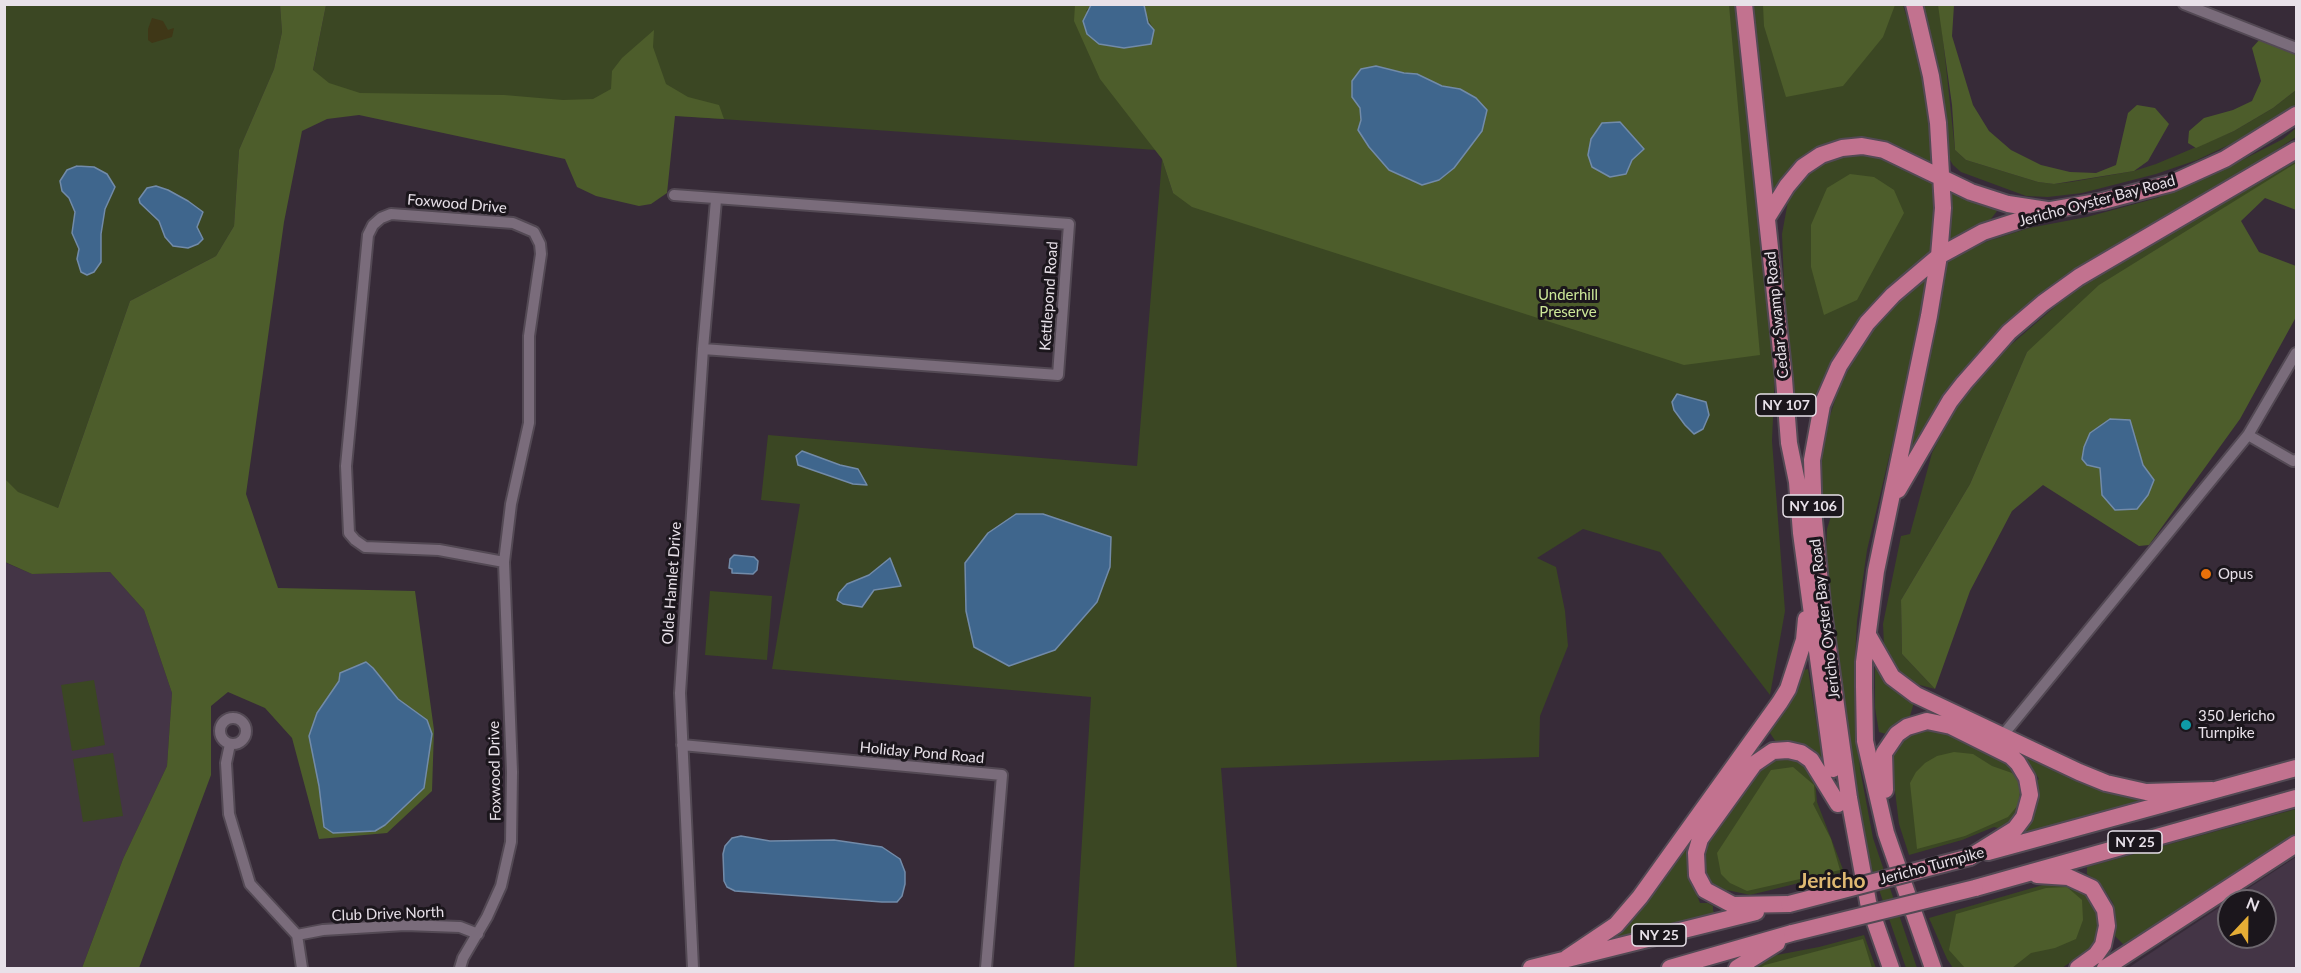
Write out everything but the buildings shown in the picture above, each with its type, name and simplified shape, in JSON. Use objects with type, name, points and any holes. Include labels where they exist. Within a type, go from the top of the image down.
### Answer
[{"type":"main road","name":"Cedar Swamp Road","points":[[1744,4],[1789,443],[1797,482],[1809,592],[1838,804],[1869,907]]},
{"type":"main road","points":[[1914,4],[1931,76],[1941,145],[1943,208],[1939,256],[1929,316],[1876,571],[1864,662],[1865,741],[1886,832],[1934,969]]},
{"type":"main road","name":"Jericho Oyster Bay Road","points":[[1869,907],[1849,798],[1822,604],[1814,520],[1812,460],[1822,405],[1839,366],[1867,323],[1893,295],[1939,256],[1983,232],[2051,210],[2114,199],[2172,183],[2225,159],[2296,115]]},
{"type":"main road","points":[[1767,218],[1787,186],[1803,167],[1821,155],[1842,148],[1862,146],[1884,150],[1971,192],[2008,204],[2051,210]]},
{"type":"main road","points":[[1891,501],[1950,402],[2009,332],[2079,277],[2296,150]]},
{"type":"main road","points":[[1567,958],[1616,925],[1640,897],[1780,702],[1788,689],[1804,640],[1809,592]]},
{"type":"main road","points":[[1868,635],[1892,677],[1916,695],[2106,783],[2146,792],[2212,790]]},
{"type":"main road","points":[[1886,832],[1884,753],[1897,734],[1907,727],[1927,721],[1941,723],[2011,756],[2027,778],[2030,795],[2025,817],[2015,829],[1970,857]]},
{"type":"main road","points":[[1789,903],[1733,905],[1705,890],[1697,875],[1696,853],[1700,839],[1754,764],[1773,751],[1788,750],[1801,753],[1811,760],[1838,804]]},
{"type":"main road","name":"Jericho Turnpike","points":[[1531,969],[1970,857],[2296,768]]},
{"type":"main road","name":"Jericho Turnpike","points":[[1670,969],[1792,933],[1975,888],[2296,798]]},
{"type":"main road","points":[[2105,969],[2296,844]]},
{"type":"main road","points":[[2024,874],[2068,877],[2092,888],[2104,910],[2107,926],[2103,945],[2096,955],[2078,969]]},
{"type":"main road","name":"NY 106","points":[[1869,907],[1891,969]]},
{"type":"main road","points":[[1737,969],[1792,933]]},
{"type":"street","points":[[2184,4],[2296,48]]},
{"type":"street","name":"Kettlepond Road","points":[[674,195],[716,200],[1069,224],[1058,375],[703,349]]},
{"type":"street","name":"Olde Hamlet Drive","points":[[693,968],[680,693],[703,349],[716,200]]},
{"type":"street","name":"Foxwood Drive","points":[[460,969],[463,958],[478,934],[501,886],[511,843],[512,772],[504,561],[512,504],[529,423],[529,336],[542,254],[534,232],[513,223],[391,214],[373,225],[368,235],[346,466],[349,533],[365,547],[439,550],[504,561]]},
{"type":"street","points":[[2003,735],[2248,435],[2296,353]]},
{"type":"street","points":[[2248,435],[2293,461],[2296,460]]},
{"type":"street","points":[[230,744],[226,764],[229,814],[250,884],[297,935],[302,969]]},
{"type":"street","name":"Holiday Pond Road","points":[[682,745],[1002,776],[986,969]]},
{"type":"street","name":"Club Drive North","points":[[297,935],[323,930],[405,925],[460,927],[478,934]]},
{"type":"street","points":[[693,968],[702,969]]},
{"type":"shaded area","points":[[4,562],[32,574],[110,572],[144,610],[172,693],[167,766],[123,859],[82,968],[5,968]]},
{"type":"shaded area","points":[[2296,857],[2296,968],[2128,968],[2217,909],[2217,949],[2277,949],[2277,889],[2247,889]]},
{"type":"green space","points":[[1763,4],[1895,5],[1883,37],[1843,86],[1786,97],[1764,26]]},
{"type":"green space","points":[[4,5],[280,5],[282,32],[274,69],[239,150],[234,226],[216,256],[130,301],[58,508],[5,504]]},
{"type":"green space","points":[[280,5],[326,5],[313,70],[329,83],[360,93],[593,99],[611,89],[612,71],[622,58],[654,30],[653,47],[666,84],[688,97],[719,105],[724,119],[675,116],[667,193],[651,204],[639,206],[596,196],[577,187],[565,159],[359,115],[327,119],[302,131],[284,222],[246,494],[278,588],[415,591],[434,730],[432,791],[387,833],[319,839],[292,738],[265,708],[228,692],[211,706],[211,775],[139,968],[82,968],[123,859],[167,766],[172,693],[144,610],[110,572],[32,574],[5,562],[4,478],[18,492],[58,508],[130,301],[216,256],[234,226],[239,150],[274,69],[282,32]]},
{"type":"green space","name":"Underhill Preserve","points":[[326,5],[1736,5],[1775,372],[1772,441],[1785,611],[1770,695],[1660,552],[1583,529],[1537,558],[1556,567],[1565,611],[1568,646],[1540,716],[1539,757],[1221,768],[1237,968],[1074,968],[1091,697],[772,669],[800,504],[761,500],[768,435],[1137,466],[1162,159],[1173,193],[1390,191],[1156,150],[638,113],[308,96]]},
{"type":"green space","name":"Underhill Preserve","points":[[1075,5],[1091,5],[1086,11],[1154,30],[1144,11],[1144,5],[1729,5],[1760,355],[1684,365],[1192,207],[1173,193],[1162,159],[1100,79],[1074,21]],"holes":[[[1376,66],[1417,74],[1442,86],[1460,89],[1482,131],[1454,168],[1439,180],[1411,181],[1389,170],[1361,120],[1360,108]],[[1602,123],[1644,149],[1632,160],[1626,174],[1588,155],[1591,139]]]},
{"type":"green space","points":[[1752,5],[1903,5],[1914,40],[1927,106],[1934,164],[1894,144],[1858,138],[1820,146],[1788,170],[1776,194],[1772,193]]},
{"type":"green space","points":[[1916,5],[1938,5],[1940,11],[1955,150],[1966,160],[2038,182],[2054,184],[2071,182],[2134,171],[2156,164],[2234,131],[2273,108],[2296,90],[2296,108],[2254,133],[2197,160],[2156,174],[2082,193],[2048,197],[2026,196],[1961,172],[1947,155]]},
{"type":"green space","points":[[1938,5],[1954,5],[1952,36],[1973,105],[1989,131],[2011,150],[2041,165],[2070,172],[2096,173],[2116,165],[2128,113],[2137,105],[2155,108],[2169,124],[2148,161],[2134,171],[2054,184],[2038,182],[1966,160],[1955,150],[1952,105]]},
{"type":"green space","points":[[2260,39],[2296,52],[2296,90],[2273,108],[2234,131],[2196,148],[2188,143],[2189,131],[2204,118],[2233,110],[2252,101],[2261,81],[2252,48]]},
{"type":"green space","points":[[2296,128],[2296,137],[2223,185],[2093,259],[2040,294],[1990,341],[1949,389],[1912,448],[1908,446],[1944,261],[1988,241],[2029,228],[2087,217],[2157,198],[2217,173],[2283,139]]},
{"type":"green space","points":[[1860,152],[1886,157],[1936,182],[1931,254],[1883,293],[1851,332],[1825,376],[1812,411],[1796,409],[1785,308],[1782,234],[1788,201],[1804,175],[1832,158]]},
{"type":"green space","points":[[2296,156],[2296,163],[2027,352],[1970,484],[1901,600],[1902,654],[1935,689],[1916,684],[1901,676],[1890,662],[1884,646],[1883,624],[1901,536],[1910,534],[1932,453],[1953,412],[1991,362],[2087,279]]},
{"type":"green space","points":[[2296,163],[2296,210],[2265,198],[2241,221],[2259,252],[2296,266],[2296,317],[2240,419],[2149,545],[2139,546],[2043,485],[2012,511],[1970,591],[1935,689],[1902,654],[1901,600],[1970,484],[2027,352],[2099,285]],"holes":[[[2130,421],[2143,465],[2154,480],[2102,495],[2100,468]]]},
{"type":"green space","points":[[1850,174],[1874,177],[1894,190],[1904,213],[1857,300],[1824,315],[1811,267],[1811,225],[1827,188]]},
{"type":"green space","points":[[1950,190],[1991,206],[1997,211],[1985,227],[1947,244]]},
{"type":"green space","points":[[1923,277],[1927,282],[1923,314],[1867,550],[1857,621],[1854,679],[1860,769],[1873,838],[1917,968],[1906,968],[1863,843],[1825,574],[1827,529],[1831,516],[1819,518],[1817,487],[1822,440],[1840,385],[1868,335],[1898,300]]},
{"type":"green space","points":[[710,591],[772,596],[767,660],[705,655]]},
{"type":"green space","points":[[1875,661],[1915,699],[1910,716],[1886,734],[1879,732],[1875,708]]},
{"type":"green space","points":[[1808,669],[1822,757],[1817,759],[1790,742],[1776,742],[1768,730],[1798,683],[1803,670]]},
{"type":"green space","points":[[94,680],[105,745],[72,751],[61,685]]},
{"type":"green space","points":[[1925,728],[1940,729],[2009,762],[2020,775],[2023,807],[2005,830],[1994,827],[1962,840],[1909,855],[1899,824],[1895,791],[1888,775],[1888,760],[1896,745],[1912,732]]},
{"type":"green space","points":[[2021,750],[2140,794],[2140,800],[2097,815],[2020,835],[2036,798],[2036,781],[2039,779]]},
{"type":"green space","points":[[1954,752],[1973,754],[1992,766],[2012,773],[2021,784],[2018,805],[2008,817],[1965,836],[1917,849],[1910,783],[1925,763],[1937,756]]},
{"type":"green space","points":[[113,753],[123,816],[83,822],[73,759]]},
{"type":"green space","points":[[1778,756],[1800,757],[1815,779],[1817,802],[1844,872],[1750,895],[1727,890],[1725,893],[1714,888],[1705,872],[1703,854],[1708,839],[1765,762]]},
{"type":"green space","points":[[1793,767],[1814,785],[1815,801],[1813,804],[1831,839],[1840,870],[1747,891],[1730,883],[1721,874],[1717,853],[1771,770]]},
{"type":"green space","points":[[2296,809],[2296,835],[2126,947],[2114,935],[2116,919],[2113,903],[2102,886],[2087,874],[2087,867]]},
{"type":"green space","points":[[1692,835],[1687,857],[1688,872],[1700,903],[1713,906],[1713,911],[1717,914],[1602,945]]},
{"type":"green space","points":[[2053,882],[2070,883],[2085,891],[2097,908],[2100,929],[2093,947],[2062,968],[1953,968],[1929,918]]},
{"type":"green space","points":[[2067,887],[2082,900],[2083,920],[2076,939],[2055,948],[2031,953],[2012,968],[1965,968],[1949,950],[1956,914],[2046,888]]},
{"type":"green space","points":[[1864,935],[1876,968],[1744,968],[1761,958],[1819,947]]},
{"type":"green space","points":[[1863,939],[1872,968],[1760,968],[1765,965]]},
{"type":"sand","points":[[152,18],[163,21],[168,30],[174,28],[172,37],[152,43],[148,40],[148,29]]},
{"type":"water","points":[[1091,5],[1144,5],[1148,23],[1154,30],[1151,44],[1124,48],[1099,44],[1087,34],[1083,21]]},
{"type":"water","points":[[1376,66],[1417,74],[1442,86],[1460,89],[1476,98],[1487,110],[1482,131],[1454,168],[1439,180],[1422,185],[1389,170],[1358,130],[1361,120],[1360,108],[1352,97],[1352,81],[1361,69]]},
{"type":"water","points":[[1620,122],[1644,149],[1632,160],[1626,174],[1610,177],[1592,167],[1588,155],[1591,139],[1602,123]]},
{"type":"water","points":[[77,166],[94,167],[107,174],[115,187],[105,209],[101,234],[101,262],[94,272],[87,275],[81,272],[77,259],[79,249],[72,233],[75,212],[69,198],[62,191],[60,181],[67,170]]},
{"type":"water","points":[[156,186],[188,201],[203,212],[197,227],[203,239],[198,244],[188,248],[173,246],[165,237],[159,221],[140,203],[139,199],[147,188]]},
{"type":"water","points":[[1677,394],[1706,402],[1709,415],[1703,429],[1694,434],[1685,425],[1674,410],[1672,402]]},
{"type":"water","points":[[2110,419],[2130,420],[2143,465],[2154,480],[2148,495],[2137,509],[2115,510],[2102,495],[2100,468],[2087,465],[2082,459],[2090,433]]},
{"type":"water","points":[[802,451],[858,469],[867,485],[853,484],[798,465],[796,456]]},
{"type":"water","points":[[1016,514],[1043,514],[1111,537],[1110,567],[1097,602],[1055,650],[1009,666],[974,647],[966,611],[965,563],[988,533]]},
{"type":"water","points":[[734,555],[754,557],[758,561],[757,570],[753,574],[732,573],[732,569],[729,568],[730,559]]},
{"type":"water","points":[[890,558],[901,586],[874,590],[862,607],[843,604],[837,600],[839,593],[847,584],[869,575]]},
{"type":"water","points":[[366,662],[398,699],[427,720],[432,734],[424,788],[385,825],[375,831],[333,833],[324,827],[309,736],[317,713],[339,681],[340,673]]},
{"type":"water","points":[[741,836],[770,841],[834,840],[882,847],[900,859],[905,872],[902,896],[897,902],[882,902],[735,891],[727,887],[724,881],[723,854],[725,846],[732,838]]},
{"type":"place","name":"Opus","points":[[2206,574]]},
{"type":"place","name":"350 Jericho Turnpike","points":[[2186,725]]},
{"type":"district","name":"Jericho","points":[[1832,881]]}]
